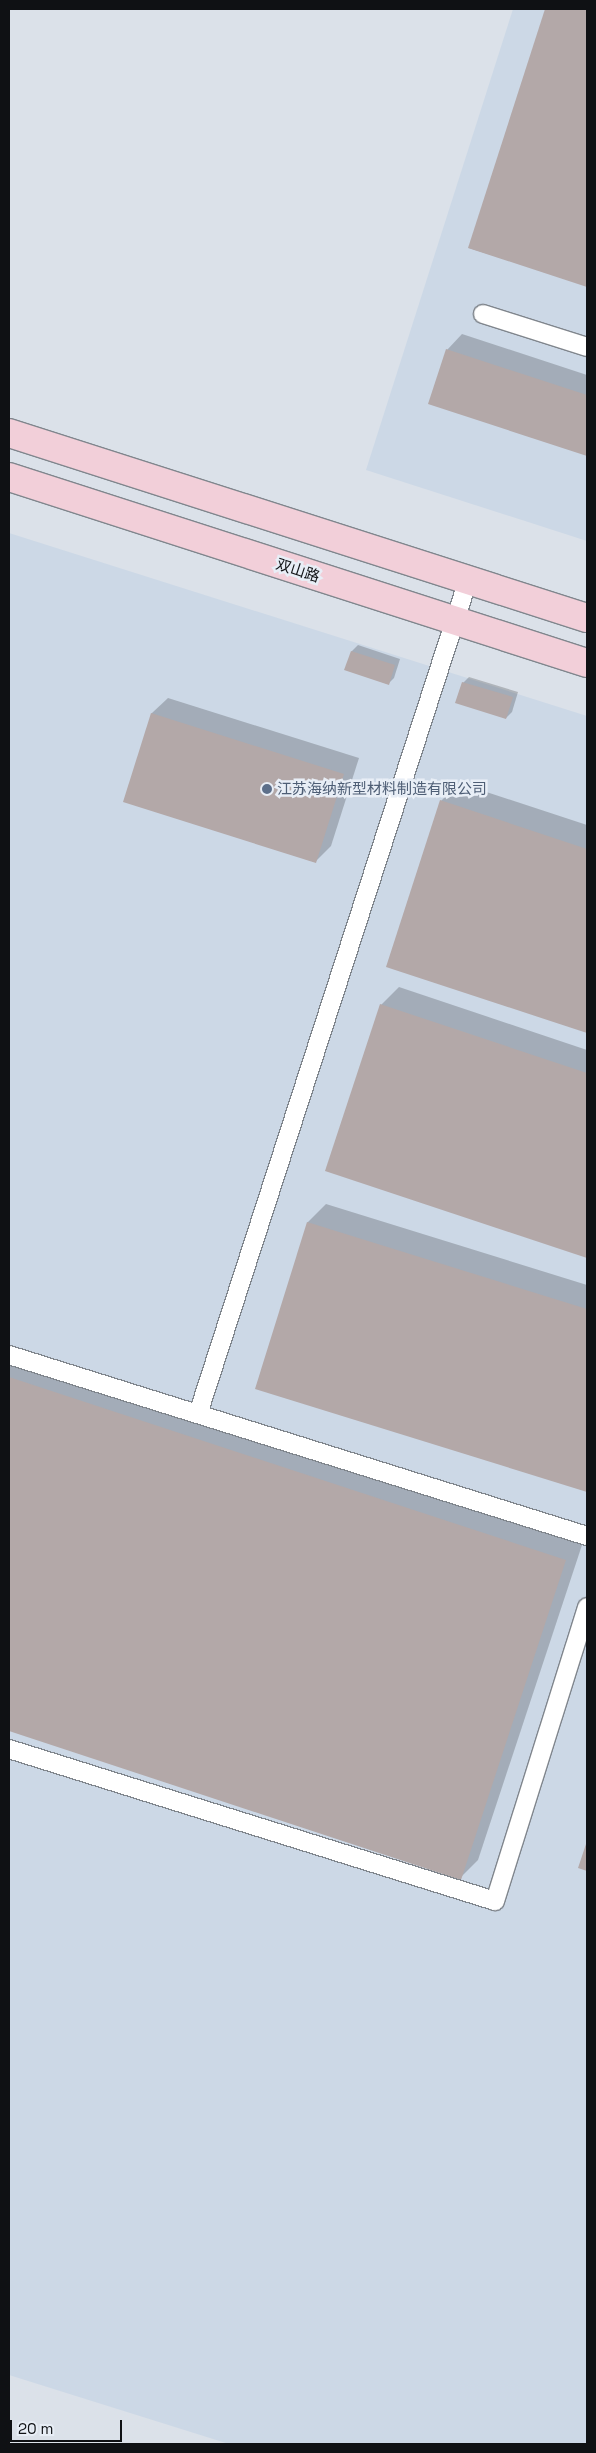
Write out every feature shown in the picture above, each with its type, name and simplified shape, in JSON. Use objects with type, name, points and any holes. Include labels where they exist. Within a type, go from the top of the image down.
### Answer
[{"type":"street","points":[[9,433],[587,618]]},
{"type":"street","name":"双山路","points":[[9,477],[587,663]]},
{"type":"lane","points":[[483,314],[587,347]]},
{"type":"lane","points":[[198,1414],[468,580]]},
{"type":"lane","points":[[9,1355],[587,1536]]},
{"type":"lane","points":[[9,1749],[495,1901],[587,1607]]},
{"type":"shaded area","points":[[513,9],[587,9],[587,541],[366,470]]},
{"type":"shaded area","points":[[9,533],[587,716],[587,2444],[229,2444],[9,2375]]},
{"type":"building","points":[[545,9],[587,9],[587,287],[468,248]]},
{"type":"building","points":[[446,349],[587,395],[587,456],[428,404]]},
{"type":"building","points":[[351,651],[395,665],[389,685],[344,670]]},
{"type":"building","points":[[462,682],[513,697],[506,719],[455,703]]},
{"type":"building","points":[[151,713],[344,774],[316,863],[123,802]]},
{"type":"building","points":[[440,800],[587,849],[587,1033],[386,967]]},
{"type":"building","points":[[380,1004],[587,1073],[587,1258],[325,1171]]},
{"type":"building","points":[[307,1222],[587,1309],[587,1492],[255,1389]]},
{"type":"building","points":[[9,1377],[566,1560],[461,1880],[9,1731]]},
{"type":"building","points":[[587,1841],[587,1871],[578,1868]]},
{"type":"place","name":"江苏海纳新型材料制造有限公司","points":[[267,789]]}]
